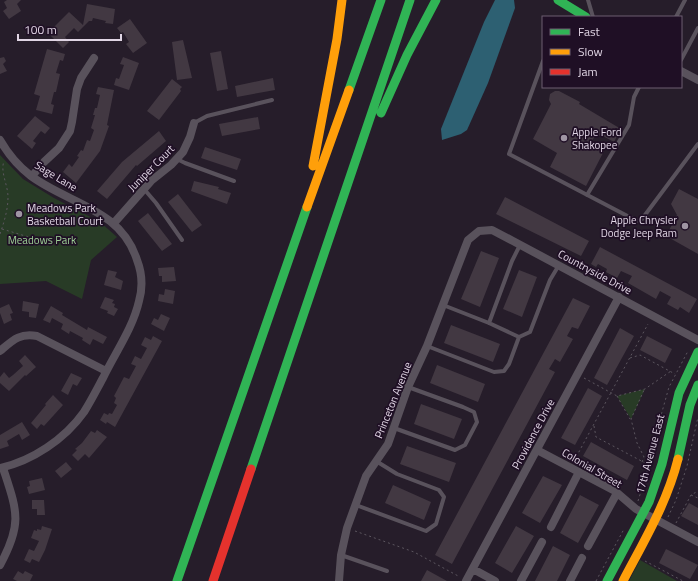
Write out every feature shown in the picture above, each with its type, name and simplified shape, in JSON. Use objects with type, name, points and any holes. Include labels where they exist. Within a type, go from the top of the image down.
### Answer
[{"type":"main road","points":[[300,228],[324,114],[342,0]]},
{"type":"main road","points":[[177,581],[381,0]]},
{"type":"main road","points":[[213,581],[410,0]]},
{"type":"main road","points":[[323,256],[390,92],[425,18],[436,0]]},
{"type":"main road","points":[[560,1],[569,3],[578,0]]},
{"type":"main road","points":[[560,1],[584,16]]},
{"type":"main road","name":"17th Avenue East","points":[[607,581],[640,511],[649,502],[662,464],[678,394],[694,351]]},
{"type":"main road","points":[[623,581],[664,504],[676,470],[689,410],[698,385]]},
{"type":"street","points":[[32,176],[59,148],[70,131],[77,89],[81,78],[94,58]]},
{"type":"street","points":[[682,72],[698,80]]},
{"type":"street","name":"Juniper Court","points":[[114,223],[151,181],[171,165],[183,152],[190,138],[194,123]]},
{"type":"street","name":"Sage Lane","points":[[0,140],[9,155],[32,176],[105,216],[114,223],[124,233],[135,253],[141,277],[141,290],[136,312],[131,324],[83,413],[64,433],[43,449],[32,456],[1,468]]},
{"type":"street","name":"Countryside Drive","points":[[479,231],[492,230],[698,340]]},
{"type":"street","name":"Princeton Avenue","points":[[339,581],[341,555],[347,528],[366,476],[388,444],[408,387],[427,346],[468,240],[479,231]]},
{"type":"street","name":"Providence Drive","points":[[466,581],[619,297]]},
{"type":"street","points":[[0,351],[19,337],[28,335],[37,336],[106,372]]},
{"type":"street","name":"Colonial Street","points":[[537,450],[617,493],[640,511],[698,542]]},
{"type":"street","points":[[0,565],[14,534],[16,520],[14,503],[1,468]]},
{"type":"street","points":[[551,527],[579,472]]},
{"type":"street","points":[[588,546],[617,493]]},
{"type":"street","points":[[521,581],[542,542]]},
{"type":"street","points":[[570,581],[582,558]]},
{"type":"street","points":[[473,569],[495,581]]},
{"type":"lane","points":[[588,0],[593,16]]},
{"type":"lane","points":[[677,16],[685,0]]},
{"type":"lane","points":[[682,58],[698,28]]},
{"type":"lane","points":[[542,64],[509,154],[634,220],[637,221],[642,219],[698,144]]},
{"type":"lane","points":[[587,195],[629,125],[634,97],[638,88]]},
{"type":"lane","points":[[194,123],[207,116],[272,100]]},
{"type":"lane","points":[[177,158],[185,163],[234,181]]},
{"type":"lane","points":[[144,189],[156,203],[182,240]]},
{"type":"lane","points":[[489,323],[512,261],[520,244]]},
{"type":"lane","points":[[427,346],[494,372],[504,371],[509,364],[519,337],[530,332],[550,280],[559,265]]},
{"type":"lane","points":[[442,305],[489,323],[519,337]]},
{"type":"lane","points":[[394,428],[455,450],[465,445],[477,422],[474,412],[463,406],[408,387]]},
{"type":"lane","points":[[356,504],[426,531],[436,524],[444,497],[439,490],[398,474],[376,461]]},
{"type":"lane","points":[[341,555],[387,571]]},
{"type":"path","points":[[0,234],[7,211],[8,198],[2,166],[9,155]]},
{"type":"path","points":[[2,229],[32,238]]},
{"type":"path","points":[[570,467],[648,324]]},
{"type":"path","points":[[640,511],[660,418],[669,387],[686,353],[694,351]]},
{"type":"path","points":[[629,359],[640,355],[676,375]]},
{"type":"path","points":[[617,396],[645,389],[671,371]]},
{"type":"path","points":[[583,378],[617,396],[631,419],[637,442],[644,457],[642,462]]},
{"type":"path","points":[[631,419],[645,389]]},
{"type":"path","points":[[593,425],[596,437],[649,466]]},
{"type":"path","points":[[673,528],[691,495],[698,491]]},
{"type":"path","points":[[691,495],[698,498]]},
{"type":"path","points":[[596,581],[627,524]]},
{"type":"path","points":[[347,528],[414,552],[466,581]]},
{"type":"path","points":[[645,561],[683,581]]},
{"type":"green space","name":"Meadows Park","points":[[0,155],[23,179],[54,198],[100,222],[117,237],[91,260],[82,299],[46,281],[0,284]]},
{"type":"green space","points":[[645,389],[631,419],[617,396]]},
{"type":"green space","points":[[640,560],[677,581],[629,581]]},
{"type":"water","points":[[495,0],[514,0],[515,8],[488,83],[467,130],[461,134],[442,140],[441,129],[484,22]]},
{"type":"building","points":[[7,0],[21,0],[17,4],[21,11],[9,19],[3,11],[7,8],[4,2]]},
{"type":"building","points":[[87,4],[115,9],[113,24],[105,23],[106,21],[93,18],[92,21],[89,21],[78,32],[74,28],[65,37],[69,42],[63,48],[48,33],[69,12],[83,25]]},
{"type":"building","points":[[130,19],[147,43],[133,53],[126,44],[129,42],[123,32],[121,33],[117,28]]},
{"type":"building","points":[[183,40],[192,78],[177,80],[172,42]]},
{"type":"building","points":[[47,49],[65,54],[63,61],[60,60],[56,73],[60,74],[56,92],[54,92],[51,104],[54,105],[52,114],[36,110],[40,96],[34,94]]},
{"type":"building","points":[[221,51],[228,89],[217,91],[210,53]]},
{"type":"building","points":[[4,57],[6,61],[3,64],[7,71],[0,74],[0,58]]},
{"type":"building","points":[[123,57],[139,63],[129,90],[114,85],[116,78],[119,79],[124,65],[120,64]]},
{"type":"building","points":[[273,78],[275,90],[237,97],[235,86]]},
{"type":"building","points":[[172,79],[182,87],[180,89],[181,91],[159,120],[147,111]]},
{"type":"building","points":[[98,87],[114,90],[107,125],[109,126],[100,151],[76,183],[63,172],[69,164],[72,167],[79,157],[77,156],[81,150],[83,151],[87,140],[90,141],[94,130],[91,128],[95,115],[93,115],[95,108],[97,108],[100,95],[96,94]]},
{"type":"building","name":"Apple Ford Shakopee","points":[[555,91],[559,91],[580,102],[579,104],[621,129],[614,142],[603,136],[595,136],[590,144],[604,151],[586,186],[550,167],[557,153],[533,139],[551,104],[549,100],[550,94]]},
{"type":"building","points":[[35,116],[50,128],[45,134],[41,131],[33,141],[36,143],[32,149],[17,136]]},
{"type":"building","points":[[258,117],[260,129],[222,136],[219,124]]},
{"type":"building","points":[[159,131],[166,141],[137,166],[136,165],[107,199],[97,191],[122,162]]},
{"type":"building","points":[[205,147],[241,159],[237,170],[201,158]]},
{"type":"building","points":[[194,181],[219,187],[218,189],[231,193],[227,204],[191,191]]},
{"type":"building","name":"Apple Chrysler Dodge Jeep Ram","points":[[679,189],[698,199],[698,254],[666,236],[677,215],[671,204]]},
{"type":"building","points":[[178,194],[202,225],[192,232],[168,202]]},
{"type":"building","points":[[505,197],[589,241],[581,256],[496,214]]},
{"type":"building","points":[[148,213],[172,244],[162,251],[138,221]]},
{"type":"building","points":[[600,247],[697,299],[689,313],[680,307],[678,310],[667,304],[671,297],[660,291],[656,299],[628,283],[632,276],[621,271],[617,278],[606,272],[607,269],[598,264],[596,267],[591,264]]},
{"type":"building","points":[[481,251],[499,258],[480,307],[461,299]]},
{"type":"building","points":[[174,267],[176,281],[162,282],[162,276],[159,276],[158,268]]},
{"type":"building","points":[[108,270],[117,272],[115,277],[123,281],[121,290],[104,285]]},
{"type":"building","points":[[519,270],[537,277],[522,317],[503,309]]},
{"type":"building","points":[[165,289],[175,291],[173,304],[158,301],[159,294],[164,295]]},
{"type":"building","points":[[105,297],[114,300],[112,303],[115,304],[114,307],[118,309],[114,316],[107,313],[108,311],[100,308]]},
{"type":"building","points":[[573,298],[590,306],[578,329],[572,327],[567,336],[573,339],[560,362],[555,359],[549,369],[555,372],[452,564],[435,555]]},
{"type":"building","points":[[23,301],[39,304],[36,318],[29,317],[29,312],[22,311]]},
{"type":"building","points":[[9,304],[13,313],[10,314],[12,320],[4,324],[0,313],[0,308]]},
{"type":"building","points":[[51,306],[63,313],[62,315],[87,330],[88,327],[107,337],[103,344],[93,339],[90,345],[82,340],[83,338],[70,331],[69,334],[61,329],[63,324],[52,318],[50,323],[43,320]]},
{"type":"building","points":[[161,314],[170,318],[164,331],[151,324],[154,318],[158,320]]},
{"type":"building","points":[[451,325],[500,344],[493,362],[444,343]]},
{"type":"building","points":[[620,328],[634,336],[607,385],[594,378]]},
{"type":"building","points":[[153,336],[162,341],[115,427],[107,422],[106,424],[100,420],[104,413],[108,415],[109,413],[112,414],[117,405],[114,403],[116,398],[114,396],[124,377],[129,379],[136,366],[131,364],[135,356],[141,359],[147,348],[141,345],[145,337],[151,340]]},
{"type":"building","points":[[647,336],[672,349],[665,363],[640,350]]},
{"type":"building","points":[[25,355],[36,367],[26,376],[25,375],[9,391],[0,383],[0,377],[4,372],[9,378],[13,375],[23,366],[19,361]]},
{"type":"building","points":[[437,365],[485,384],[478,402],[430,383]]},
{"type":"building","points":[[71,373],[82,378],[77,386],[73,384],[68,395],[61,391]]},
{"type":"building","points":[[588,388],[602,396],[575,445],[561,438]]},
{"type":"building","points":[[53,395],[63,405],[44,426],[41,424],[37,429],[31,423]]},
{"type":"building","points":[[421,404],[462,419],[454,439],[414,424]]},
{"type":"building","points":[[22,422],[30,435],[22,440],[19,434],[7,441],[9,446],[0,449],[0,435]]},
{"type":"building","points":[[97,430],[107,437],[89,458],[85,454],[78,461],[72,455],[77,450],[75,449],[82,443],[91,431],[95,433]]},
{"type":"building","points":[[591,442],[634,466],[627,480],[583,456]]},
{"type":"building","points":[[407,446],[456,463],[449,482],[400,464]]},
{"type":"building","points":[[66,462],[72,469],[61,478],[55,471]]},
{"type":"building","points":[[543,476],[562,485],[540,523],[522,513]]},
{"type":"building","points":[[42,478],[45,490],[29,494],[27,487],[30,486],[29,481]]},
{"type":"building","points":[[393,485],[431,502],[424,520],[385,503]]},
{"type":"building","points":[[580,495],[599,505],[578,543],[560,533]]},
{"type":"building","points":[[32,500],[44,500],[45,515],[37,515],[37,509],[32,509]]},
{"type":"building","points":[[689,503],[698,508],[698,525],[681,516]]},
{"type":"building","points":[[42,526],[52,529],[39,562],[32,559],[30,563],[24,560],[29,549],[34,551],[39,541],[31,538],[34,530],[41,530]]},
{"type":"building","points":[[516,526],[534,536],[512,573],[495,563]]},
{"type":"building","points":[[553,546],[570,555],[557,581],[535,581]]},
{"type":"building","points":[[666,549],[698,565],[690,579],[659,563]]},
{"type":"building","points":[[427,570],[447,581],[421,581]]},
{"type":"building","points":[[18,571],[23,574],[25,571],[33,575],[30,581],[17,581],[13,579]]},
{"type":"traffic: fast","points":[[349,90],[381,0]]},
{"type":"traffic: fast","points":[[251,469],[410,0]]},
{"type":"traffic: fast","points":[[381,113],[407,55],[436,0]]},
{"type":"traffic: fast","points":[[558,0],[584,16]]},
{"type":"traffic: fast","points":[[177,581],[307,207]]},
{"type":"traffic: fast","points":[[607,581],[649,502],[662,464],[679,393],[698,352]]},
{"type":"traffic: fast","points":[[678,459],[690,405],[698,385]]},
{"type":"traffic: slow","points":[[313,166],[337,39],[342,0]]},
{"type":"traffic: slow","points":[[307,207],[349,90]]},
{"type":"traffic: slow","points":[[623,581],[647,536],[668,491],[678,459]]},
{"type":"traffic: jam","points":[[213,581],[251,469]]},
{"type":"place","name":"Apple Ford Shakopee","points":[[564,138]]},
{"type":"place","name":"Meadows Park Basketball Court","points":[[19,214]]},
{"type":"place","name":"Apple Chrysler Dodge Jeep Ram","points":[[685,226]]}]
